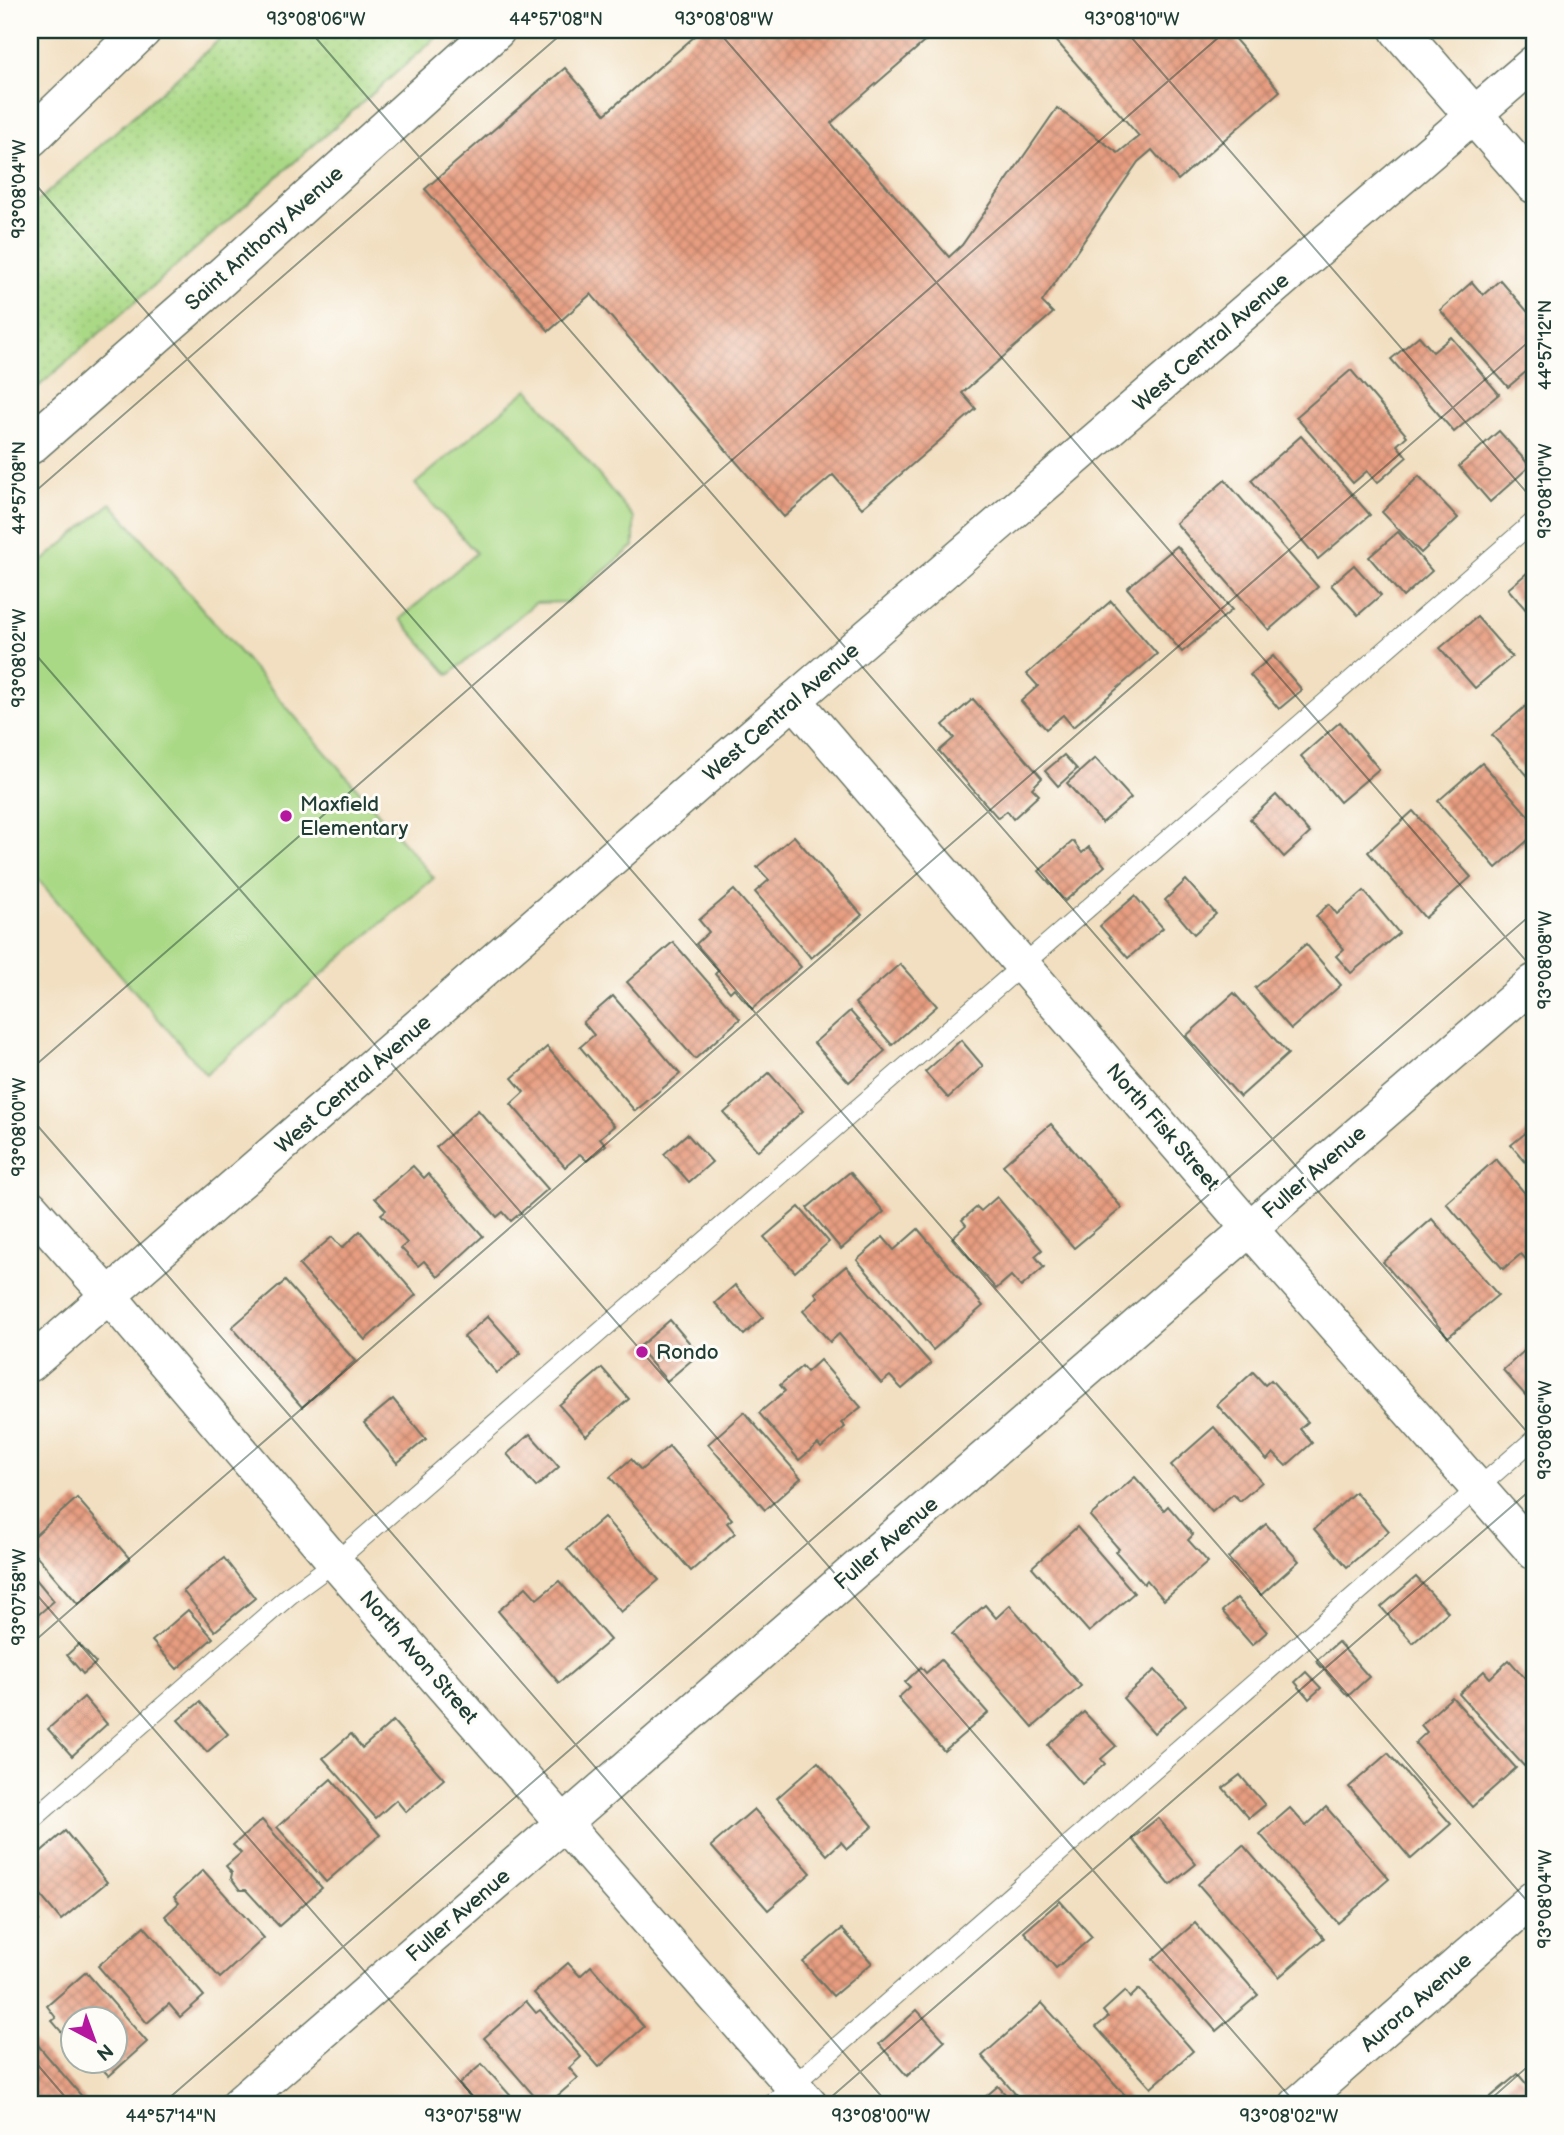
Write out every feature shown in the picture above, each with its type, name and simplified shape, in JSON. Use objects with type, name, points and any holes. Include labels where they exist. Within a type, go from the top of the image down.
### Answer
[{"type":"main road","points":[[30,107],[120,30]]},
{"type":"main road","points":[[30,138],[142,30]]},
{"type":"main road","name":"Saint Anthony Avenue","points":[[30,445],[205,292],[495,30]]},
{"type":"main road","points":[[1399,30],[1534,184]]},
{"type":"street","name":"West Central Avenue","points":[[30,1364],[794,700],[1534,63]]},
{"type":"street","name":"North Fisk Street","points":[[794,700],[1249,1228],[1534,1552]]},
{"type":"street","name":"Fuller Avenue","points":[[238,2105],[1534,982]]},
{"type":"street","name":"North Avon Street","points":[[30,1207],[564,1823],[791,2099]]},
{"type":"street","name":"Aurora Avenue","points":[[1320,2098],[1534,1898]]},
{"type":"lane","points":[[30,1822],[290,1595],[335,1562],[1534,521]]},
{"type":"lane","points":[[791,2099],[1534,1438]]},
{"type":"green space","points":[[230,30],[445,30],[30,394],[30,208]]},
{"type":"green space","points":[[528,389],[634,518],[634,546],[567,602],[535,603],[449,675],[400,619],[476,553],[415,484]]},
{"type":"green space","points":[[111,503],[434,878],[206,1074],[30,870],[30,572]]},
{"type":"building","points":[[702,30],[938,30],[831,123],[949,257],[962,245],[1057,108],[1118,153],[1139,136],[1047,30],[1227,30],[1280,91],[1178,180],[1152,150],[1138,162],[1042,302],[1053,313],[962,393],[976,409],[862,508],[833,475],[784,517],[591,294],[549,331],[425,189],[565,68],[605,114]]},
{"type":"building","points":[[1500,280],[1534,319],[1534,365],[1508,387],[1440,310],[1472,282],[1483,295]]},
{"type":"building","points":[[1419,336],[1433,352],[1451,337],[1499,394],[1454,432],[1391,359]]},
{"type":"building","points":[[1351,370],[1407,436],[1397,445],[1407,457],[1377,483],[1367,471],[1353,483],[1296,417]]},
{"type":"building","points":[[1499,431],[1530,466],[1490,502],[1459,466]]},
{"type":"building","points":[[1301,436],[1370,515],[1318,559],[1251,480]]},
{"type":"building","points":[[1419,476],[1458,518],[1421,553],[1382,512]]},
{"type":"building","points":[[1225,480],[1318,587],[1269,630],[1176,523]]},
{"type":"building","points":[[1398,532],[1432,571],[1403,597],[1369,557]]},
{"type":"building","points":[[1177,546],[1232,610],[1182,652],[1127,588]]},
{"type":"building","points":[[1354,565],[1381,595],[1358,615],[1331,585]]},
{"type":"building","points":[[1534,567],[1534,619],[1508,589]]},
{"type":"building","points":[[1111,601],[1157,654],[1073,727],[1063,715],[1046,729],[1021,701],[1038,686],[1027,674]]},
{"type":"building","points":[[1477,617],[1512,657],[1475,688],[1440,648]]},
{"type":"building","points":[[1273,656],[1302,690],[1279,709],[1250,675]]},
{"type":"building","points":[[973,699],[1042,778],[1032,788],[1039,795],[1013,819],[1007,811],[998,818],[939,751],[954,738],[943,725]]},
{"type":"building","points":[[1534,699],[1534,783],[1492,735]]},
{"type":"building","points":[[1340,722],[1379,769],[1340,802],[1301,756]]},
{"type":"building","points":[[1064,755],[1077,769],[1058,786],[1045,771]]},
{"type":"building","points":[[1095,758],[1131,798],[1102,823],[1067,783]]},
{"type":"building","points":[[1482,763],[1534,822],[1534,835],[1496,868],[1438,801]]},
{"type":"building","points":[[1276,795],[1310,833],[1284,857],[1250,819]]},
{"type":"building","points":[[1413,811],[1471,877],[1425,918],[1368,852]]},
{"type":"building","points":[[794,836],[862,915],[811,958],[755,892],[769,880],[757,867]]},
{"type":"building","points":[[1073,841],[1082,853],[1089,847],[1105,866],[1065,901],[1039,871]]},
{"type":"building","points":[[1186,880],[1216,914],[1194,934],[1165,900]]},
{"type":"building","points":[[734,890],[801,967],[752,1009],[734,988],[730,992],[715,974],[719,970],[696,944],[709,932],[699,920]]},
{"type":"building","points":[[1364,891],[1399,933],[1351,973],[1336,956],[1344,949],[1316,916],[1329,904],[1337,914]]},
{"type":"building","points":[[1135,896],[1163,928],[1128,958],[1100,926]]},
{"type":"building","points":[[673,942],[740,1019],[695,1059],[627,982]]},
{"type":"building","points":[[1306,944],[1341,985],[1291,1029],[1255,988]]},
{"type":"building","points":[[900,964],[937,1006],[892,1045],[855,1003]]},
{"type":"building","points":[[1234,993],[1288,1054],[1240,1097],[1186,1036]]},
{"type":"building","points":[[613,996],[680,1074],[635,1111],[580,1047],[594,1035],[583,1022]]},
{"type":"building","points":[[850,1011],[885,1051],[849,1082],[814,1043]]},
{"type":"building","points":[[961,1040],[983,1066],[948,1098],[925,1072]]},
{"type":"building","points":[[547,1047],[614,1126],[600,1138],[606,1145],[587,1161],[580,1154],[565,1167],[511,1104],[524,1092],[512,1078]]},
{"type":"building","points":[[769,1073],[803,1111],[758,1151],[724,1113]]},
{"type":"building","points":[[478,1110],[548,1189],[511,1221],[503,1212],[497,1217],[436,1147]]},
{"type":"building","points":[[1051,1124],[1122,1208],[1074,1248],[1003,1165]]},
{"type":"building","points":[[1534,1126],[1534,1172],[1511,1145]]},
{"type":"building","points":[[687,1134],[712,1162],[689,1182],[664,1154]]},
{"type":"building","points":[[1496,1159],[1534,1204],[1532,1266],[1521,1254],[1503,1269],[1446,1203]]},
{"type":"building","points":[[413,1166],[424,1178],[428,1174],[483,1236],[438,1277],[424,1261],[418,1266],[401,1248],[407,1243],[381,1214],[386,1210],[375,1198]]},
{"type":"building","points":[[850,1172],[884,1212],[841,1249],[807,1208]]},
{"type":"building","points":[[997,1197],[1042,1250],[1035,1256],[1044,1267],[1021,1287],[1011,1276],[996,1289],[952,1238],[966,1225],[962,1220],[977,1207],[981,1211]]},
{"type":"building","points":[[799,1207],[829,1242],[795,1272],[764,1237]]},
{"type":"building","points":[[1432,1219],[1498,1295],[1448,1337],[1383,1262]]},
{"type":"building","points":[[918,1229],[983,1306],[933,1350],[857,1260],[883,1237],[894,1250]]},
{"type":"building","points":[[360,1231],[416,1295],[365,1340],[299,1265],[332,1237],[342,1248]]},
{"type":"building","points":[[846,1266],[931,1364],[902,1389],[890,1376],[881,1383],[839,1334],[830,1342],[803,1311],[818,1297],[815,1293]]},
{"type":"building","points":[[285,1281],[355,1361],[302,1407],[232,1327]]},
{"type":"building","points":[[735,1285],[763,1317],[744,1335],[715,1303]]},
{"type":"building","points":[[488,1316],[521,1353],[497,1373],[464,1337]]},
{"type":"building","points":[[670,1320],[699,1354],[667,1381],[638,1348]]},
{"type":"building","points":[[1534,1342],[1534,1405],[1503,1370]]},
{"type":"building","points":[[820,1360],[861,1407],[841,1423],[845,1427],[821,1448],[818,1444],[799,1460],[759,1413],[785,1391],[780,1385],[802,1366],[807,1372]]},
{"type":"building","points":[[602,1368],[629,1399],[586,1436],[559,1405]]},
{"type":"building","points":[[1253,1372],[1265,1385],[1271,1380],[1308,1422],[1300,1429],[1312,1443],[1286,1466],[1273,1453],[1267,1460],[1217,1405]]},
{"type":"building","points":[[393,1399],[426,1439],[397,1463],[364,1423]]},
{"type":"building","points":[[744,1412],[801,1478],[765,1510],[708,1444]]},
{"type":"building","points":[[1214,1427],[1262,1482],[1240,1501],[1233,1494],[1212,1512],[1171,1465]]},
{"type":"building","points":[[530,1434],[559,1467],[536,1487],[507,1454]]},
{"type":"building","points":[[669,1446],[732,1519],[727,1523],[735,1533],[691,1571],[610,1477],[631,1459],[641,1470]]},
{"type":"building","points":[[1135,1477],[1164,1510],[1168,1506],[1193,1535],[1188,1540],[1208,1562],[1164,1600],[1147,1580],[1144,1584],[1116,1552],[1119,1549],[1090,1516]]},
{"type":"building","points":[[1355,1492],[1389,1531],[1347,1567],[1314,1529]]},
{"type":"building","points":[[77,1498],[130,1559],[78,1604],[30,1548],[30,1540]]},
{"type":"building","points":[[604,1517],[659,1580],[621,1612],[567,1549]]},
{"type":"building","points":[[1266,1524],[1299,1561],[1261,1595],[1228,1558]]},
{"type":"building","points":[[1077,1527],[1134,1593],[1089,1632],[1032,1567]]},
{"type":"building","points":[[224,1558],[255,1598],[215,1631],[183,1591]]},
{"type":"building","points":[[30,1572],[54,1601],[30,1622]]},
{"type":"building","points":[[1416,1577],[1448,1612],[1413,1643],[1381,1607]]},
{"type":"building","points":[[559,1581],[610,1640],[559,1683],[498,1611],[526,1587],[537,1599]]},
{"type":"building","points":[[1237,1598],[1267,1632],[1252,1645],[1222,1611]]},
{"type":"building","points":[[985,1605],[996,1618],[1010,1605],[1081,1686],[1033,1727],[952,1634]]},
{"type":"building","points":[[188,1610],[213,1638],[177,1669],[152,1641]]},
{"type":"building","points":[[1338,1642],[1369,1677],[1348,1696],[1316,1661]]},
{"type":"building","points":[[79,1644],[96,1663],[83,1674],[67,1655]]},
{"type":"building","points":[[941,1660],[988,1713],[944,1751],[898,1698],[910,1687],[905,1682],[921,1667],[926,1673]]},
{"type":"building","points":[[1509,1660],[1534,1688],[1534,1757],[1524,1766],[1459,1694],[1484,1671],[1490,1678]]},
{"type":"building","points":[[1155,1670],[1186,1705],[1154,1733],[1123,1698]]},
{"type":"building","points":[[1306,1672],[1321,1688],[1309,1699],[1295,1682]]},
{"type":"building","points":[[84,1697],[107,1724],[72,1756],[48,1729]]},
{"type":"building","points":[[1452,1697],[1516,1768],[1472,1807],[1415,1743],[1427,1732],[1421,1725]]},
{"type":"building","points":[[200,1702],[228,1734],[207,1752],[178,1720]]},
{"type":"building","points":[[1084,1712],[1116,1746],[1101,1759],[1105,1764],[1082,1784],[1048,1745]]},
{"type":"building","points":[[393,1721],[444,1779],[406,1812],[396,1800],[376,1818],[323,1758],[351,1734],[362,1748]]},
{"type":"building","points":[[1388,1753],[1451,1824],[1411,1859],[1349,1787]]},
{"type":"building","points":[[818,1762],[873,1826],[847,1849],[841,1842],[827,1855],[777,1798]]},
{"type":"building","points":[[1240,1775],[1265,1805],[1249,1818],[1223,1788]]},
{"type":"building","points":[[331,1779],[380,1835],[326,1882],[277,1827]]},
{"type":"building","points":[[1326,1807],[1389,1879],[1338,1923],[1260,1834],[1290,1808],[1306,1826]]},
{"type":"building","points":[[754,1809],[811,1873],[768,1910],[711,1846]]},
{"type":"building","points":[[1158,1818],[1196,1864],[1170,1885],[1132,1839]]},
{"type":"building","points":[[262,1820],[322,1888],[279,1926],[246,1890],[240,1890],[226,1866],[241,1853],[233,1845]]},
{"type":"building","points":[[65,1831],[107,1882],[61,1920],[30,1883],[30,1861]]},
{"type":"building","points":[[1243,1845],[1324,1938],[1279,1977],[1198,1884]]},
{"type":"building","points":[[203,1870],[264,1938],[220,1978],[165,1916],[179,1903],[174,1897]]},
{"type":"building","points":[[1060,1901],[1092,1937],[1056,1968],[1024,1932]]},
{"type":"building","points":[[30,1911],[39,1921],[30,1929]]},
{"type":"building","points":[[1195,1923],[1258,1995],[1216,2031],[1153,1959]]},
{"type":"building","points":[[144,1926],[204,1996],[180,2017],[169,2004],[147,2023],[98,1966]]},
{"type":"building","points":[[842,1929],[872,1963],[833,1996],[803,1962]]},
{"type":"building","points":[[568,1963],[580,1976],[591,1966],[644,2027],[599,2067],[534,1993]]},
{"type":"building","points":[[86,1972],[116,2006],[60,2006],[60,2030],[52,2021],[56,2018],[47,2006]]},
{"type":"building","points":[[1139,1989],[1193,2051],[1151,2088],[1096,2027],[1108,2017],[1103,2011],[1125,1991],[1130,1998]]},
{"type":"building","points":[[526,2001],[536,2013],[540,2010],[581,2057],[569,2068],[578,2078],[547,2105],[542,2105],[484,2038]]},
{"type":"building","points":[[1042,2003],[1134,2105],[1025,2105],[982,2056]]},
{"type":"building","points":[[917,2010],[945,2041],[907,2076],[879,2044]]},
{"type":"building","points":[[130,2022],[147,2042],[130,2057]]},
{"type":"building","points":[[30,2036],[60,2071],[60,2076],[64,2076],[85,2100],[79,2105],[30,2105]]},
{"type":"building","points":[[482,2064],[519,2105],[478,2105],[459,2084]]},
{"type":"building","points":[[1518,2074],[1534,2093],[1534,2105],[1481,2105]]},
{"type":"building","points":[[998,2086],[1015,2105],[976,2105]]},
{"type":"place","name":"Maxfield Elementary","points":[[286,816]]},
{"type":"place","name":"Rondo","points":[[642,1352]]}]
